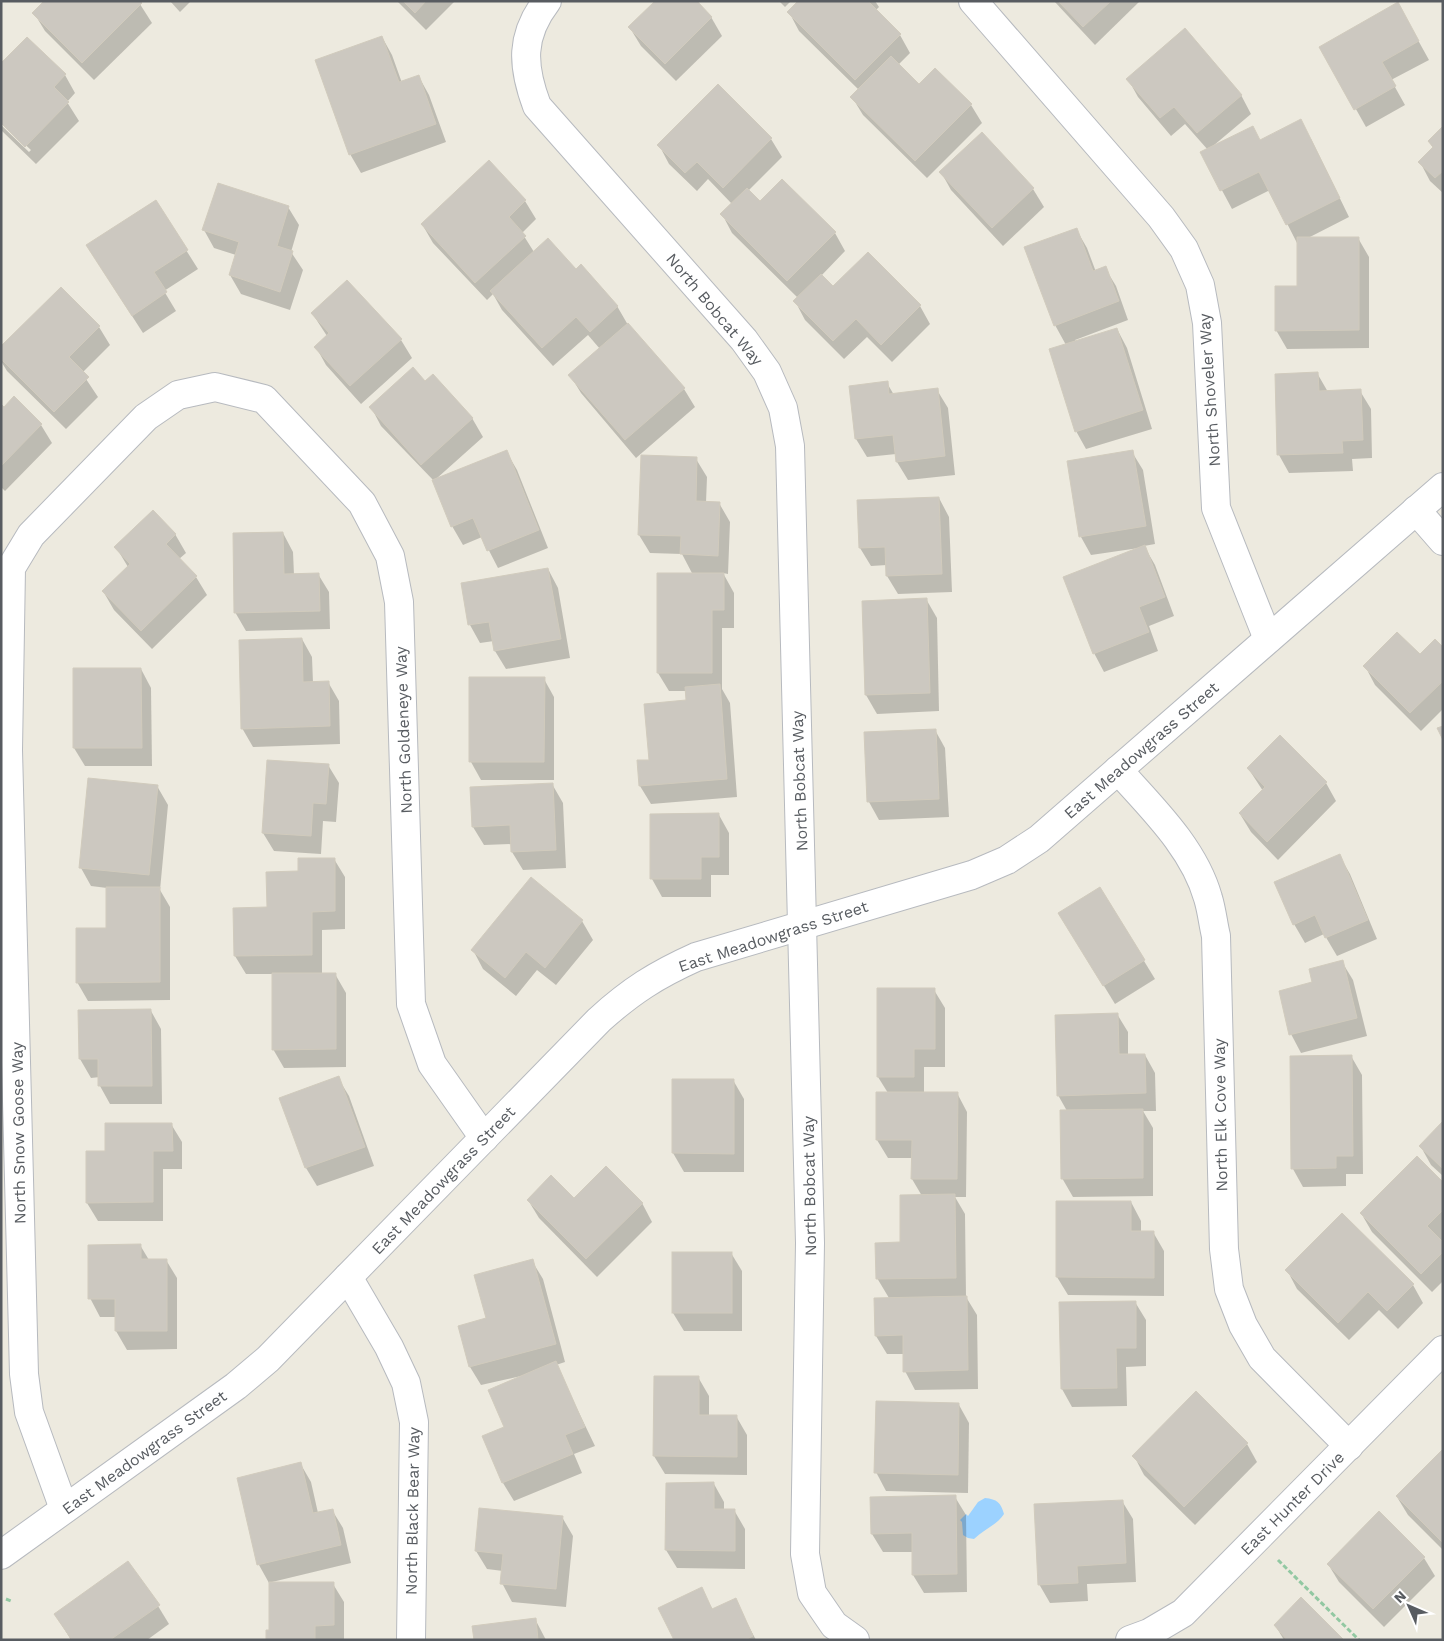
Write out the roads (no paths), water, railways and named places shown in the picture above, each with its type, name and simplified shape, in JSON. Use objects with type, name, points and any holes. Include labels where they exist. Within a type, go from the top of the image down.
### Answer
[{"type":"street","name":"North Bobcat Way","points":[[547,1],[531,29],[525,60],[528,83],[537,106],[744,340],[767,372],[783,408],[790,446],[810,1243],[805,1554],[812,1594],[834,1626],[855,1640]]},
{"type":"street","name":"North Shoveler Way","points":[[973,1],[1162,217],[1184,249],[1200,285],[1207,323],[1216,508],[1268,639]]},
{"type":"street","name":"North Snow Goose Way","points":[[64,1510],[29,1412],[24,1374],[5,750],[11,568],[31,535],[146,416],[178,395],[215,387]]},
{"type":"street","name":"North Goldeneye Way","points":[[215,387],[264,398],[362,502],[390,556],[400,602],[411,1004],[432,1064],[484,1138]]},
{"type":"street","name":"East Meadowgrass Street","points":[[1,1555],[236,1386],[268,1359],[599,1020],[628,994],[661,973],[696,957],[972,875],[1007,860],[1039,839],[1443,486]]},
{"type":"street","points":[[1416,510],[1443,541]]},
{"type":"street","name":"North Elk Cove Way","points":[[1118,770],[1169,828],[1192,861],[1208,897],[1216,936],[1224,1248],[1229,1289],[1243,1325],[1262,1358],[1349,1446]]},
{"type":"street","name":"North Black Bear Way","points":[[348,1277],[389,1347],[402,1374],[414,1422],[411,1640]]},
{"type":"street","name":"East Hunter Drive","points":[[1130,1640],[1149,1633],[1183,1613],[1443,1350]]},
{"type":"water","points":[[985,1498],[998,1502],[1004,1514],[998,1521],[974,1539],[968,1538],[963,1535],[962,1522],[960,1520],[966,1514],[968,1516],[978,1502]]}]
